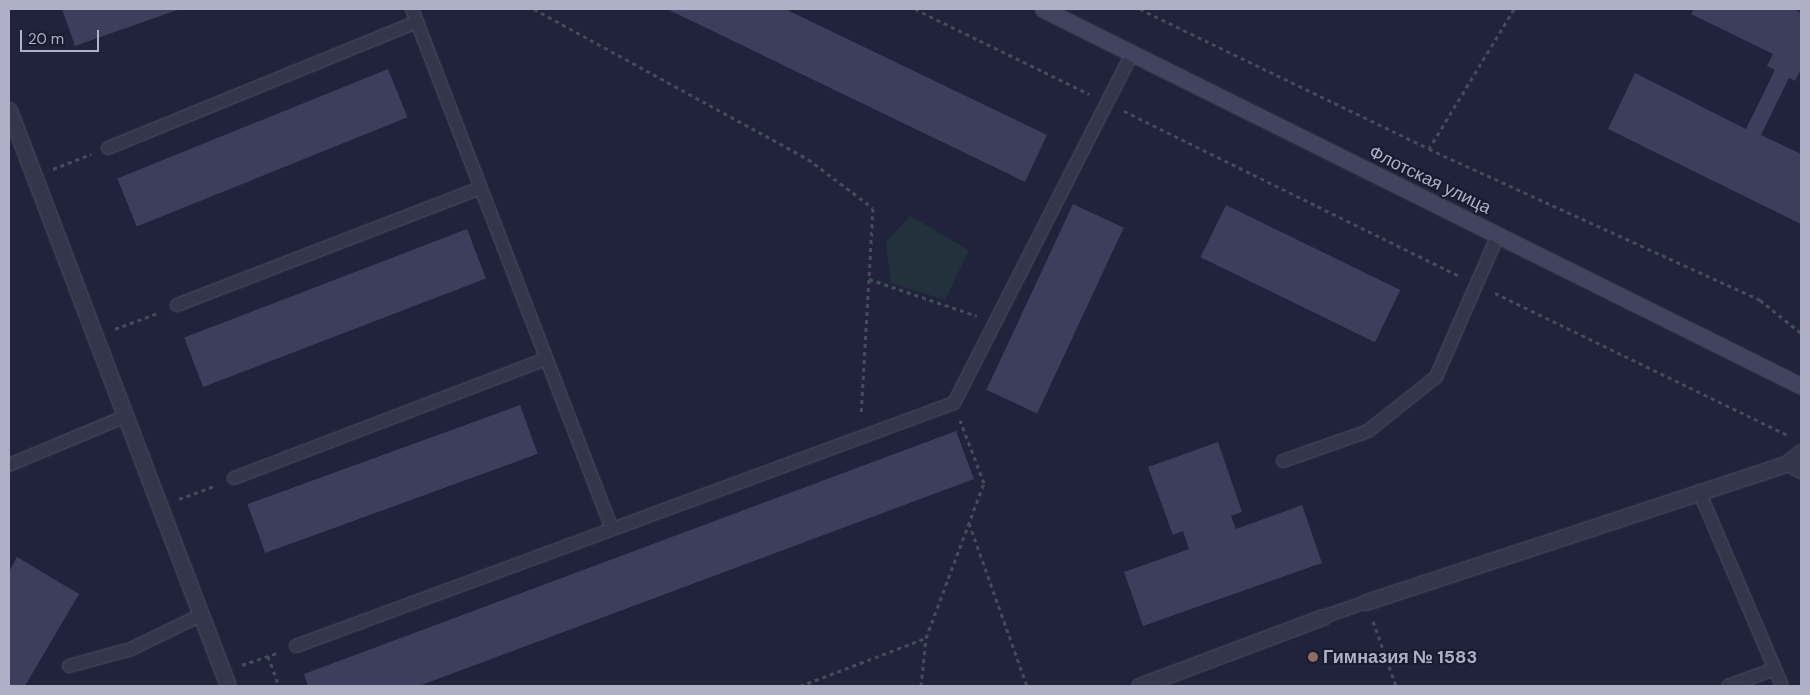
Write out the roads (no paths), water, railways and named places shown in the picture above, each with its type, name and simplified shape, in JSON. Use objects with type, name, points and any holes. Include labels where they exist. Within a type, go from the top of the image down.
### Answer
[{"type":"main road","name":"Флотская улица","points":[[1043,9],[1801,386]]},
{"type":"street","points":[[9,110],[92,328],[124,418],[228,686]]},
{"type":"street","points":[[1366,602],[1699,491],[1786,464],[1801,452]]},
{"type":"street","points":[[1139,686],[1323,617]]},
{"type":"lane","points":[[412,9],[612,529]]},
{"type":"lane","points":[[108,148],[417,22]]},
{"type":"lane","points":[[296,646],[954,403],[1132,53]]},
{"type":"lane","points":[[177,305],[480,188]]},
{"type":"lane","points":[[1283,461],[1368,431],[1436,377],[1498,235]]},
{"type":"lane","points":[[234,478],[546,360]]},
{"type":"lane","points":[[9,465],[124,418]]},
{"type":"lane","points":[[1786,464],[1801,472]]},
{"type":"lane","points":[[1699,491],[1782,686]]},
{"type":"lane","points":[[1323,617],[1366,602]]},
{"type":"lane","points":[[69,666],[131,649],[201,615]]},
{"type":"lane","points":[[1728,686],[1775,669]]},
{"type":"place","name":"Гимназия № 1583","points":[[1313,657]]}]
